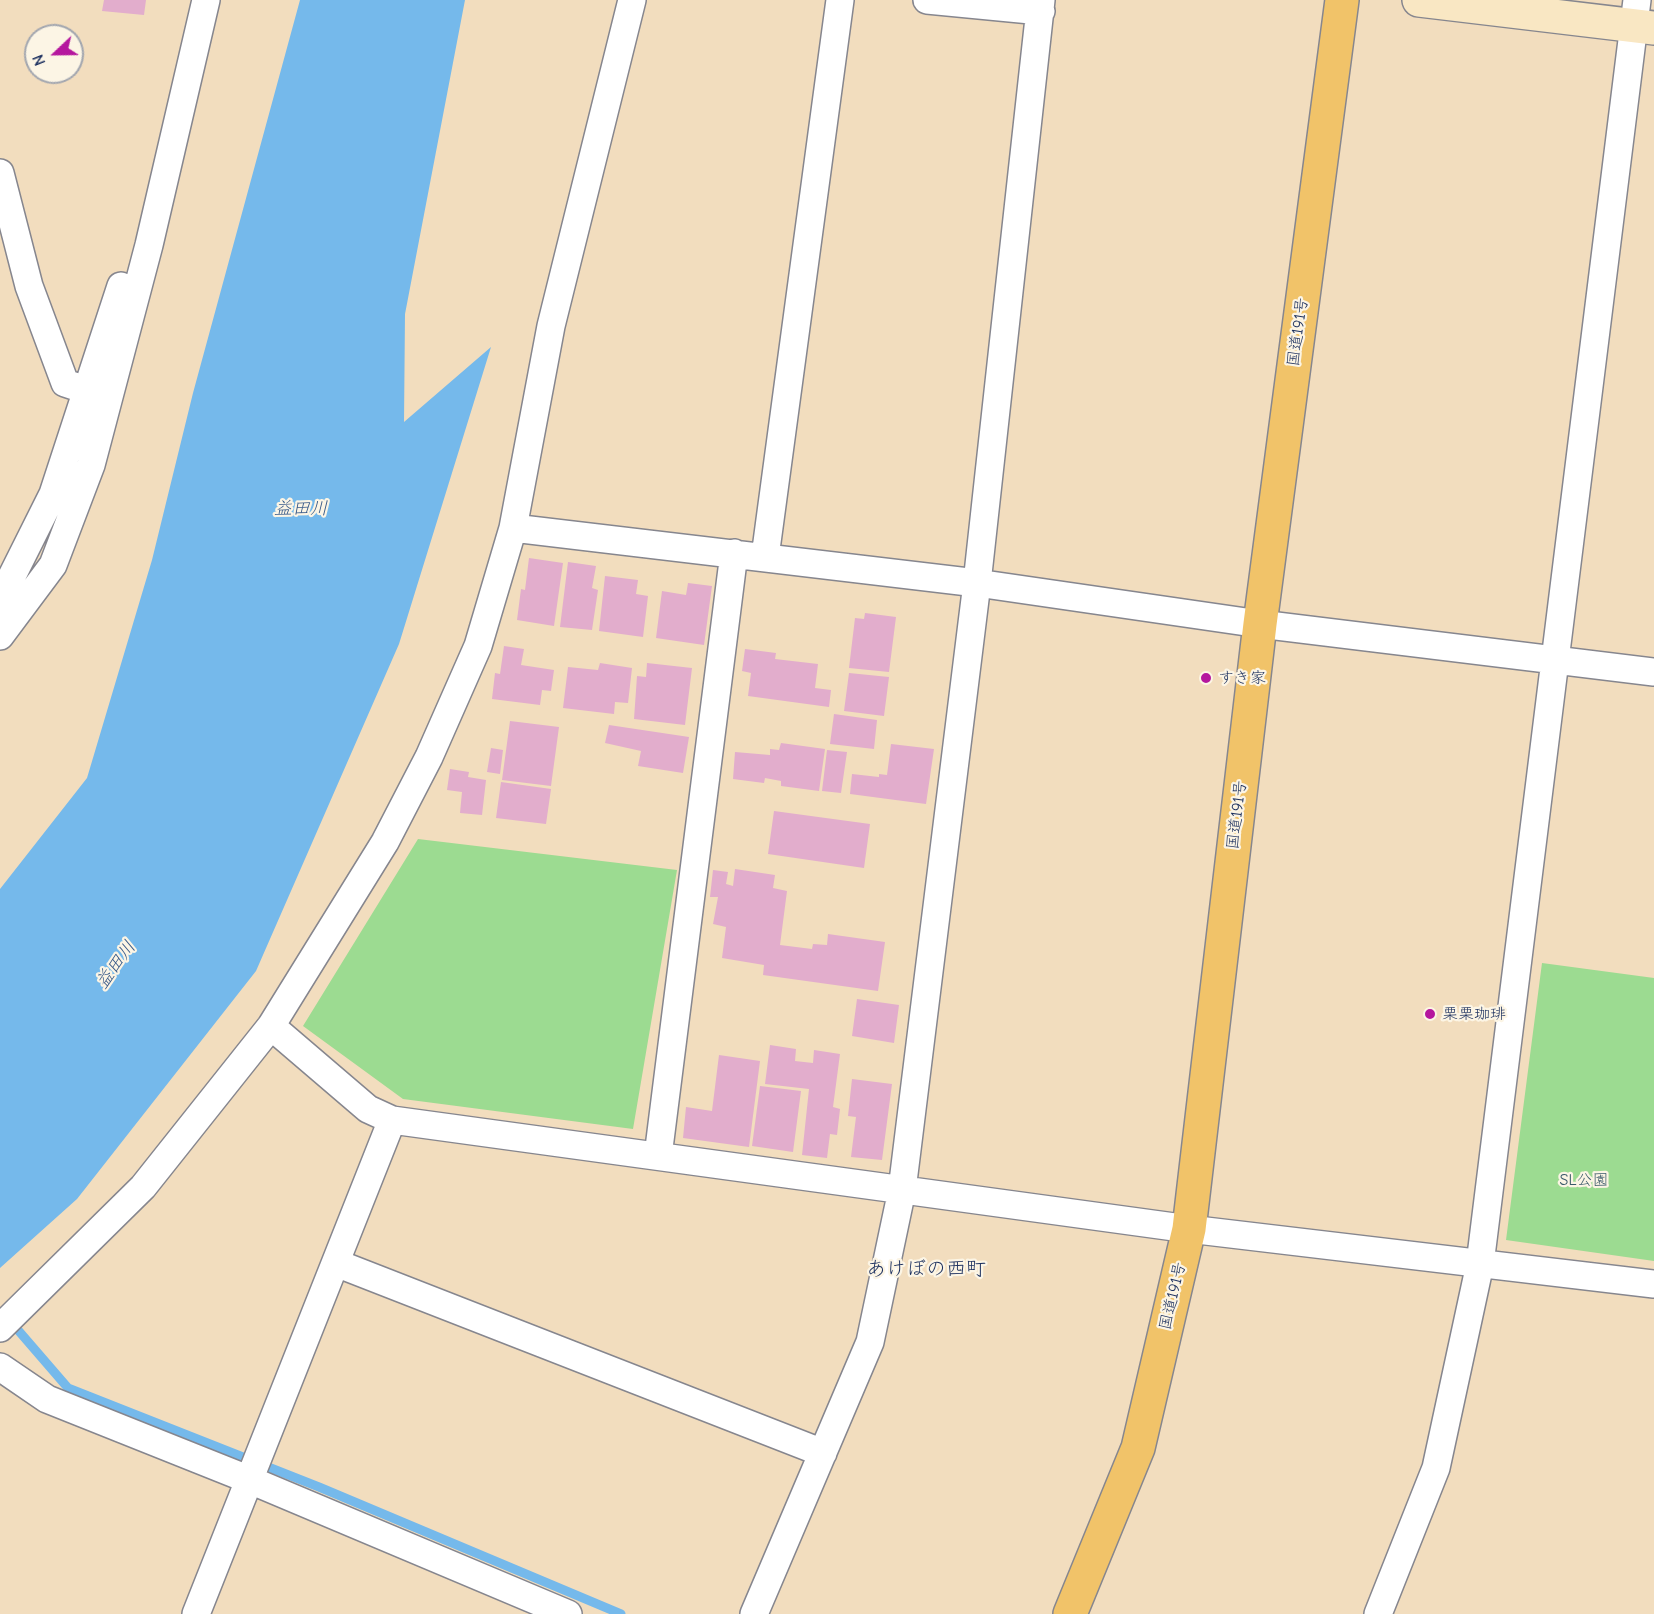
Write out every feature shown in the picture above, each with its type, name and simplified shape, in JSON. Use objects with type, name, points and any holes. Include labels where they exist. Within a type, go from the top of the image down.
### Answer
[{"type":"highway","name":"国道191号","points":[[1070,1614],[1138,1448],[1189,1229],[1260,624],[1342,0]]},
{"type":"street","points":[[0,636],[53,565],[91,465],[149,245],[206,0]]},
{"type":"street","points":[[0,1328],[142,1187],[271,1026],[385,842],[429,757],[478,646],[513,528],[551,326],[632,0]]},
{"type":"street","points":[[765,557],[840,0]]},
{"type":"street","points":[[754,1614],[870,1342],[902,1190],[977,583],[1041,5],[927,0]]},
{"type":"street","points":[[1378,1614],[1436,1468],[1480,1263],[1555,660],[1642,18],[1419,0]]},
{"type":"street","points":[[0,173],[29,286],[65,383],[86,390]]},
{"type":"street","points":[[0,600],[53,494],[131,257],[149,245]]},
{"type":"street","points":[[513,528],[977,583],[1260,624],[1654,672]]},
{"type":"street","points":[[658,1156],[734,553]]},
{"type":"street","points":[[271,1026],[368,1109],[392,1120],[1189,1229],[1654,1284]]},
{"type":"street","points":[[196,1614],[392,1120]]},
{"type":"street","points":[[336,1263],[823,1453]]},
{"type":"street","points":[[0,1368],[47,1399],[250,1480],[568,1614]]},
{"type":"green space","points":[[418,839],[677,870],[633,1129],[403,1099],[303,1026]]},
{"type":"green space","name":"SL公園","points":[[1542,963],[1654,978],[1654,1261],[1506,1240]]},
{"type":"water","name":"益田川","points":[[300,0],[465,0],[405,314],[404,422],[491,347],[399,644],[256,971],[77,1199],[0,1268],[0,889],[87,778],[152,560],[193,393]]},
{"type":"building","points":[[104,0],[146,0],[144,15],[102,11]]},
{"type":"building","points":[[529,558],[563,563],[554,626],[517,620],[521,589],[525,590]]},
{"type":"building","points":[[568,562],[596,566],[592,588],[598,590],[592,630],[560,627]]},
{"type":"building","points":[[605,576],[638,580],[636,594],[648,596],[643,637],[599,631]]},
{"type":"building","points":[[688,583],[712,586],[704,645],[656,638],[662,591],[686,595]]},
{"type":"building","points":[[865,613],[896,617],[889,672],[849,668],[855,618],[864,619]]},
{"type":"building","points":[[504,646],[524,649],[521,665],[554,670],[551,691],[542,690],[540,705],[492,699],[495,673],[500,674]]},
{"type":"building","points":[[745,649],[776,653],[775,659],[818,664],[815,688],[831,690],[829,707],[748,696],[751,673],[742,671]]},
{"type":"building","points":[[600,663],[632,668],[628,703],[615,702],[614,714],[563,708],[568,667],[598,670]]},
{"type":"building","points":[[647,663],[692,668],[685,725],[634,719],[637,676],[646,677]]},
{"type":"building","points":[[849,673],[889,677],[884,716],[844,711]]},
{"type":"building","points":[[834,714],[877,720],[874,749],[830,744]]},
{"type":"building","points":[[510,721],[559,727],[551,786],[502,780]]},
{"type":"building","points":[[609,725],[689,737],[683,773],[638,766],[641,751],[605,743]]},
{"type":"building","points":[[781,743],[825,749],[819,791],[781,786],[781,781],[765,778],[764,783],[733,779],[735,752],[770,755],[770,749],[779,750]]},
{"type":"building","points":[[891,744],[934,749],[926,804],[850,794],[852,774],[879,777],[879,774],[887,775]]},
{"type":"building","points":[[491,748],[503,750],[500,774],[487,772]]},
{"type":"building","points":[[827,750],[847,752],[841,793],[822,791]]},
{"type":"building","points":[[450,769],[469,772],[468,777],[486,780],[482,815],[460,813],[462,792],[447,790]]},
{"type":"building","points":[[501,782],[551,789],[546,824],[496,818]]},
{"type":"building","points":[[774,811],[870,824],[864,868],[768,854]]},
{"type":"building","points":[[735,869],[775,875],[773,888],[787,891],[780,945],[812,949],[813,944],[827,945],[828,934],[885,942],[878,991],[763,975],[764,965],[722,958],[726,927],[713,924],[718,897],[710,897],[713,870],[728,872],[726,884],[733,886]]},
{"type":"building","points":[[857,999],[899,1005],[894,1043],[852,1036]]},
{"type":"building","points":[[770,1045],[796,1049],[795,1061],[813,1063],[814,1050],[840,1054],[833,1107],[840,1109],[837,1135],[830,1134],[827,1158],[802,1155],[809,1089],[765,1084]]},
{"type":"building","points":[[719,1055],[760,1061],[749,1147],[683,1138],[686,1107],[712,1111]]},
{"type":"building","points":[[852,1079],[892,1084],[882,1160],[851,1157],[856,1117],[848,1116]]},
{"type":"building","points":[[760,1086],[801,1091],[793,1152],[752,1146]]},
{"type":"waterway","points":[[11,1322],[68,1388],[319,1487],[621,1614]]},
{"type":"place","name":"すき家","points":[[1206,678]]},
{"type":"place","name":"栗栗珈琲","points":[[1430,1014]]},
{"type":"district","name":"あけぼの西町","points":[[926,1269]]}]
